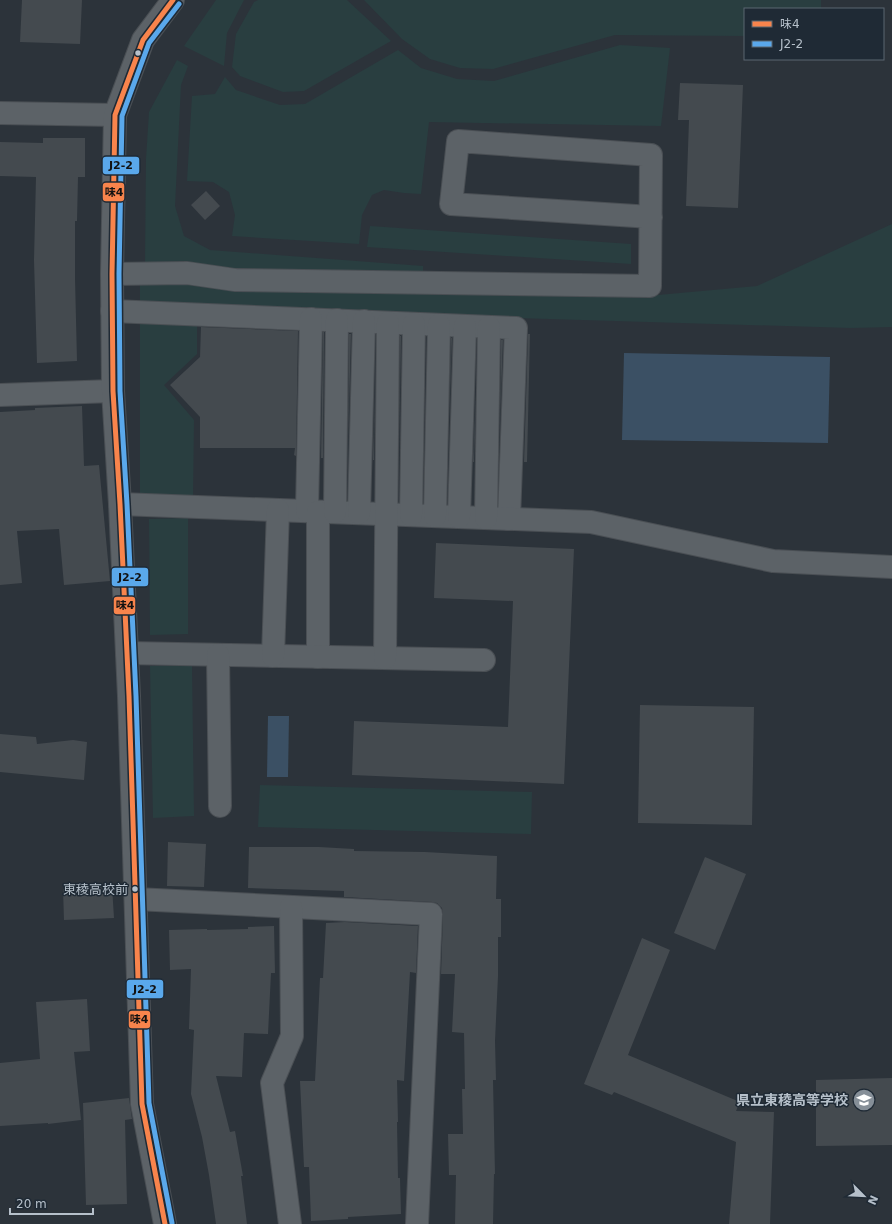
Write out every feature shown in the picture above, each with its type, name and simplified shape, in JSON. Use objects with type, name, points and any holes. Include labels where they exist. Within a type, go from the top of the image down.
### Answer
[{"type":"street","points":[[165,1224],[142,1104],[127,653],[113,391],[112,274],[115,115],[143,40],[173,0]]},
{"type":"street","points":[[0,113],[115,115]]},
{"type":"street","points":[[112,274],[187,273],[235,280],[650,286],[651,217],[651,155],[458,141],[452,204],[651,217]]},
{"type":"street","points":[[112,311],[516,328],[510,519]]},
{"type":"street","points":[[311,319],[320,512],[318,657]]},
{"type":"street","points":[[320,512],[337,320]]},
{"type":"street","points":[[359,513],[364,321]]},
{"type":"street","points":[[385,658],[388,323]]},
{"type":"street","points":[[411,515],[414,324]]},
{"type":"street","points":[[435,516],[439,325]]},
{"type":"street","points":[[459,517],[465,326]]},
{"type":"street","points":[[486,518],[489,327]]},
{"type":"street","points":[[0,395],[113,391]]},
{"type":"street","points":[[120,504],[590,522],[773,561],[892,567]]},
{"type":"street","points":[[273,656],[278,510]]},
{"type":"street","points":[[127,653],[484,660]]},
{"type":"street","points":[[218,655],[220,806]]},
{"type":"street","points":[[136,899],[431,914],[417,1224]]},
{"type":"street","points":[[290,1224],[272,1083],[292,1036],[291,907]]},
{"type":"green space","points":[[216,0],[244,0],[227,33],[224,66],[184,46]]},
{"type":"green space","points":[[258,0],[347,0],[391,41],[304,91],[283,92],[240,76],[232,67],[236,34],[254,2]]},
{"type":"green space","points":[[364,0],[821,0],[821,8],[744,8],[744,36],[615,35],[493,69],[460,68],[430,59],[402,39]]},
{"type":"green space","points":[[620,45],[670,48],[661,126],[429,122],[421,194],[384,190],[372,195],[362,215],[359,244],[232,236],[235,215],[229,192],[213,182],[187,181],[192,96],[215,94],[225,77],[236,90],[280,105],[305,104],[398,50],[421,68],[457,79],[494,81]]},
{"type":"green space","points":[[177,60],[188,66],[181,85],[175,206],[184,236],[210,250],[423,266],[423,277],[145,266],[146,159],[149,112]]},
{"type":"green space","points":[[892,224],[892,327],[851,328],[140,307],[140,282],[647,296],[757,286]]},
{"type":"green space","points":[[370,226],[631,244],[631,264],[367,247]]},
{"type":"green space","points":[[140,318],[197,319],[197,354],[164,385],[194,420],[193,500],[140,499]]},
{"type":"green space","points":[[188,518],[188,634],[150,635],[149,519]]},
{"type":"green space","points":[[192,665],[194,816],[153,818],[150,666]]},
{"type":"green space","points":[[260,785],[532,792],[531,834],[258,827]]},
{"type":"water","points":[[624,353],[830,357],[828,443],[622,440]]},
{"type":"water","points":[[268,716],[289,716],[288,777],[267,777]]},
{"type":"building","points":[[22,0],[82,0],[80,44],[20,42]]},
{"type":"building","points":[[680,83],[743,85],[738,208],[686,206],[689,120],[678,120]]},
{"type":"building","points":[[43,138],[85,138],[85,177],[78,177],[77,221],[75,221],[77,361],[37,363],[34,260],[36,177],[0,176],[0,142],[43,143]]},
{"type":"building","points":[[206,191],[220,206],[205,220],[191,205]]},
{"type":"building","points":[[201,327],[298,331],[296,456],[294,455],[295,448],[200,448],[200,417],[170,385],[200,357]]},
{"type":"building","points":[[323,332],[323,458],[321,458]]},
{"type":"building","points":[[349,334],[351,334],[348,449]]},
{"type":"building","points":[[528,334],[530,334],[527,462],[524,462]]},
{"type":"building","points":[[400,336],[401,336],[399,460]]},
{"type":"building","points":[[451,338],[452,338],[449,423]]},
{"type":"building","points":[[501,340],[503,340],[500,424]]},
{"type":"building","points":[[375,379],[374,460],[373,460]]},
{"type":"building","points":[[476,389],[474,462],[473,462]]},
{"type":"building","points":[[82,406],[84,466],[99,465],[110,581],[64,585],[59,529],[17,531],[22,583],[0,585],[0,412],[35,410],[35,408]]},
{"type":"building","points":[[436,543],[574,549],[564,784],[352,775],[354,721],[508,727],[513,601],[434,598]]},
{"type":"building","points":[[640,705],[754,707],[752,825],[638,823]]},
{"type":"building","points":[[0,734],[36,737],[37,744],[73,740],[87,742],[84,780],[0,772]]},
{"type":"building","points":[[168,842],[206,844],[204,887],[167,886]]},
{"type":"building","points":[[249,847],[319,847],[354,849],[354,851],[425,852],[497,856],[496,899],[501,899],[501,937],[498,937],[495,1041],[496,1080],[493,1080],[495,1174],[493,1224],[455,1224],[456,1175],[449,1175],[448,1134],[463,1134],[462,1089],[465,1089],[464,1033],[452,1032],[455,974],[441,974],[442,908],[437,903],[432,902],[344,897],[344,891],[248,888]]},
{"type":"building","points":[[705,857],[746,874],[715,950],[674,933]]},
{"type":"building","points":[[112,886],[114,918],[64,920],[63,889]]},
{"type":"building","points":[[345,922],[418,926],[416,973],[410,972],[404,1081],[397,1080],[398,1178],[400,1178],[401,1214],[311,1221],[309,1167],[304,1167],[300,1081],[315,1081],[320,978],[323,978],[326,923]]},
{"type":"building","points":[[274,926],[275,973],[271,973],[268,1034],[244,1033],[242,1077],[216,1076],[230,1132],[235,1131],[243,1176],[241,1176],[247,1224],[216,1224],[202,1137],[191,1094],[194,1030],[189,1029],[191,969],[170,970],[169,930],[248,929],[248,927]]},
{"type":"building","points":[[642,938],[670,950],[628,1055],[740,1102],[736,1111],[774,1112],[770,1224],[729,1224],[736,1142],[614,1092],[612,1095],[584,1084]]},
{"type":"building","points":[[87,999],[90,1051],[74,1052],[81,1120],[48,1124],[0,1126],[0,1063],[40,1059],[36,1002]]},
{"type":"building","points":[[892,1078],[892,1145],[816,1146],[816,1080]]},
{"type":"building","points":[[129,1098],[132,1119],[125,1120],[127,1204],[86,1205],[83,1103]]},
{"type":"transit line","name":"味4","points":[[165,1224],[142,1104],[129,696],[113,391],[112,274],[115,115],[143,40],[173,0]]},
{"type":"transit line","name":"J2-2","points":[[172,1223],[149,1103],[136,696],[120,391],[119,274],[122,116],[149,43],[179,4]]},
{"type":"place","name":"東稜高校前","points":[[135,889]]},
{"type":"place","name":"県立東稜高等学校","points":[[864,1100]]}]
